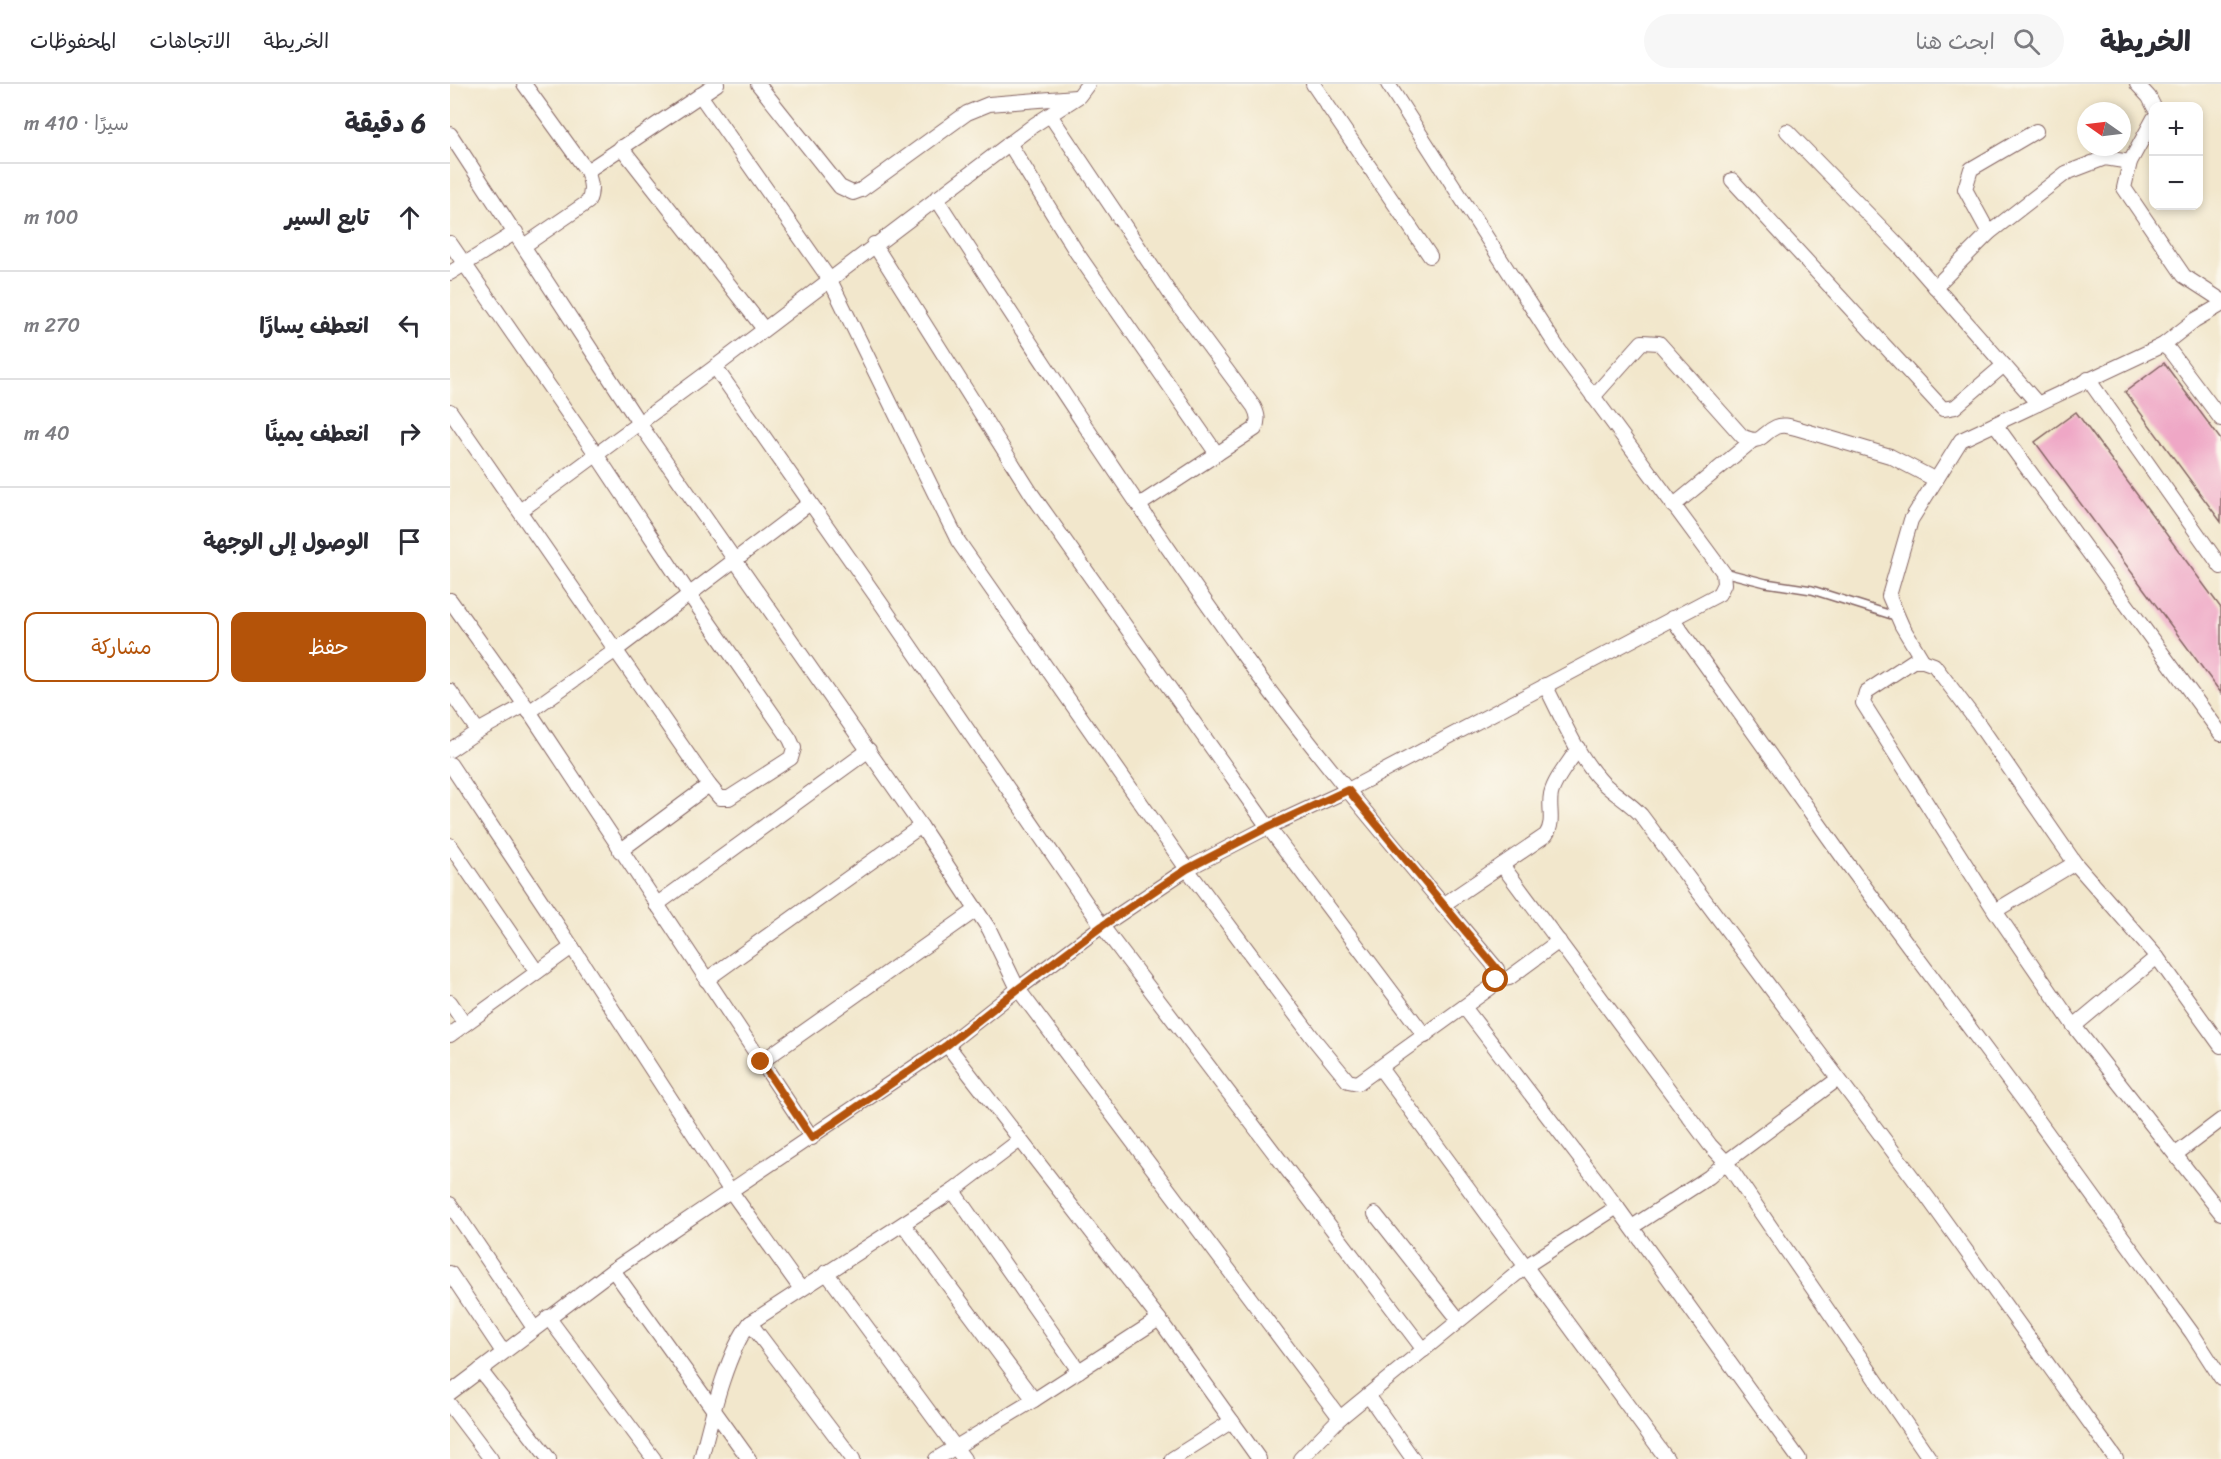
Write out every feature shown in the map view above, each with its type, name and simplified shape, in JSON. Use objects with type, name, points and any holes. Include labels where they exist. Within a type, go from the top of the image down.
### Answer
[{"type":"street","points":[[524,84],[587,171],[591,187],[588,202],[525,245]]},
{"type":"street","points":[[587,171],[717,84]]},
{"type":"street","points":[[758,84],[840,187],[853,193],[861,190],[967,113],[989,104],[1078,96]]},
{"type":"street","points":[[520,511],[715,367],[1009,143],[1078,96],[1088,84]]},
{"type":"street","points":[[1313,84],[1430,255]]},
{"type":"street","points":[[450,1393],[613,1270],[947,1045],[1102,926],[1187,869],[1268,827],[1348,790],[1719,594],[1724,584],[1723,572],[1559,350],[1388,84]]},
{"type":"street","points":[[2137,84],[2152,102]]},
{"type":"street","points":[[700,95],[830,280],[958,541],[1187,869],[1313,1038],[1348,1081],[1358,1083],[1490,988],[1496,980],[1497,969],[1348,790],[1245,657],[1096,442],[936,198]]},
{"type":"street","points":[[1050,115],[1173,298],[1258,415],[1255,429],[1139,505]]},
{"type":"street","points":[[1923,661],[1889,596],[1911,520],[1961,440],[2163,345],[2221,302],[2184,276],[2124,189],[2130,162],[2149,127]]},
{"type":"street","points":[[1787,131],[1901,248],[2038,404]]},
{"type":"street","points":[[1989,234],[1965,189],[1971,169],[2036,131]]},
{"type":"street","points":[[450,134],[525,245],[639,423],[921,826],[989,929],[1018,989],[1340,1418]]},
{"type":"street","points":[[1009,143],[1077,253],[1217,454]]},
{"type":"street","points":[[621,147],[764,329]]},
{"type":"street","points":[[1935,287],[1989,234],[2066,173],[2105,158],[2130,162]]},
{"type":"street","points":[[1732,180],[1942,410],[1955,407],[2004,365]]},
{"type":"street","points":[[450,273],[516,232]]},
{"type":"street","points":[[450,243],[790,739],[794,748],[791,758],[729,798],[720,798],[450,411]]},
{"type":"street","points":[[874,244],[1031,493],[1268,827],[1425,1035]]},
{"type":"street","points":[[1593,397],[1642,342],[1659,343],[1742,436],[1752,441]]},
{"type":"street","points":[[2163,345],[2170,351],[2221,419]]},
{"type":"street","points":[[715,367],[1102,926],[1424,1350]]},
{"type":"street","points":[[2088,379],[2221,567]]},
{"type":"street","points":[[1995,424],[2221,734]]},
{"type":"street","points":[[1673,506],[1752,441],[1761,439],[1775,427],[1784,425],[1890,456],[1936,480]]},
{"type":"street","points":[[450,750],[478,731],[527,709],[616,650],[810,503]]},
{"type":"street","points":[[450,600],[527,709],[812,1138]]},
{"type":"street","points":[[1672,618],[1844,859],[2185,1323],[2221,1378]]},
{"type":"street","points":[[2221,1046],[2157,957],[2075,863],[1978,723],[1934,665],[1923,661],[1912,661],[1866,692],[1863,703],[1995,911],[2074,1026],[2221,1213]]},
{"type":"street","points":[[1545,685],[1578,748],[1602,782],[1641,814],[1928,1198],[2116,1459]]},
{"type":"street","points":[[450,691],[478,731]]},
{"type":"street","points":[[1443,904],[1546,836],[1552,819],[1552,791],[1578,748]]},
{"type":"street","points":[[656,905],[868,750]]},
{"type":"street","points":[[450,764],[730,1190],[801,1288]]},
{"type":"street","points":[[620,851],[709,785]]},
{"type":"street","points":[[706,980],[921,826]]},
{"type":"street","points":[[450,845],[537,972]]},
{"type":"street","points":[[1995,911],[2075,863]]},
{"type":"street","points":[[1502,865],[1710,1145],[1726,1162],[1930,1459]]},
{"type":"street","points":[[761,1062],[976,910]]},
{"type":"street","points":[[1496,980],[1509,978],[1559,941]]},
{"type":"street","points":[[450,1035],[572,947]]},
{"type":"street","points":[[2074,1026],[2157,957]]},
{"type":"street","points":[[450,1002],[465,1024]]},
{"type":"street","points":[[1464,1007],[1632,1227],[1799,1459]]},
{"type":"street","points":[[947,1045],[1159,1319],[1259,1459]]},
{"type":"street","points":[[1380,1068],[1667,1459]]},
{"type":"street","points":[[1632,1227],[1709,1177],[1838,1079]]},
{"type":"street","points":[[2176,1154],[2221,1120]]},
{"type":"street","points":[[701,1459],[713,1411],[739,1336],[750,1323],[953,1191],[1020,1140]]},
{"type":"street","points":[[953,1191],[1079,1371]]},
{"type":"street","points":[[450,1204],[534,1328]]},
{"type":"street","points":[[1300,1459],[1340,1418],[1526,1266],[1617,1208]]},
{"type":"street","points":[[1375,1214],[1459,1320]]},
{"type":"street","points":[[903,1224],[1034,1400]]},
{"type":"street","points":[[613,1270],[749,1459]]},
{"type":"street","points":[[826,1272],[964,1459]]},
{"type":"street","points":[[450,1273],[503,1352]]},
{"type":"street","points":[[548,1317],[654,1459]]},
{"type":"street","points":[[936,1459],[1034,1400],[1159,1319]]},
{"type":"street","points":[[750,1323],[853,1459]]},
{"type":"street","points":[[480,1370],[549,1459]]},
{"type":"street","points":[[1368,1395],[1413,1459]]},
{"type":"street","points":[[450,1405],[491,1459]]},
{"type":"street","points":[[1172,1459],[1232,1421]]},
{"type":"lane","points":[[1723,572],[1766,583],[1812,590],[1898,617]]},
{"type":"building","points":[[2164,363],[2221,440],[2221,522],[2125,392]]},
{"type":"building","points":[[2076,412],[2221,608],[2221,693],[2035,442]]},
{"type":"route","points":[[761,1062],[812,1138],[947,1045],[1102,926],[1187,869],[1268,827],[1348,790],[1497,969],[1496,980]]}]
